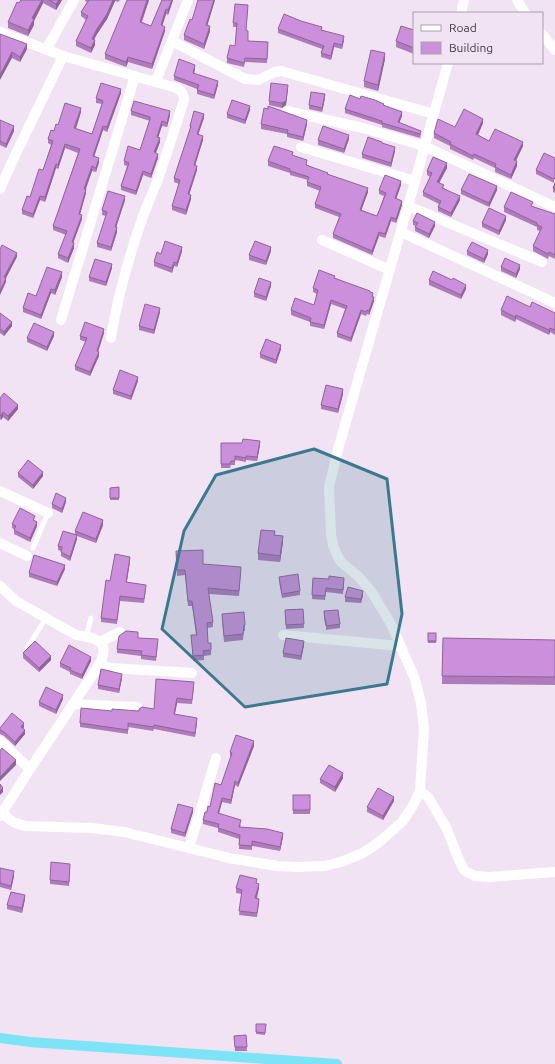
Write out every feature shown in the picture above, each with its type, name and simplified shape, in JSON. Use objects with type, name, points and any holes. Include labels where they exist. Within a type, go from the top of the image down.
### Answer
[{"type":"street","points":[[46,50],[74,0]]},
{"type":"street","points":[[156,82],[188,0]]},
{"type":"street","points":[[461,12],[464,0]]},
{"type":"street","points":[[517,0],[524,12]]},
{"type":"street","points":[[0,32],[63,56],[177,88],[184,96],[158,179],[142,219],[131,254],[114,317],[111,338]]},
{"type":"street","points":[[543,35],[555,50]]},
{"type":"street","points":[[172,41],[245,79],[258,80],[275,72],[281,71],[434,114]]},
{"type":"street","points":[[0,189],[63,56]]},
{"type":"street","points":[[0,586],[16,601],[47,617],[76,635],[100,642],[105,650],[99,666],[1,814],[13,822],[25,826],[92,828],[124,832],[229,858],[277,866],[324,866],[341,862],[363,853],[378,843],[402,822],[420,791],[424,729],[421,703],[415,679],[391,624],[371,591],[359,577],[341,562],[337,555],[331,534],[329,487],[448,64]]},
{"type":"street","points":[[61,320],[135,76]]},
{"type":"street","points":[[287,111],[363,128],[424,146],[555,207]]},
{"type":"street","points":[[301,147],[415,181]]},
{"type":"street","points":[[408,206],[542,262]]},
{"type":"street","points":[[401,232],[555,303]]},
{"type":"street","points":[[322,240],[390,270]]},
{"type":"street","points":[[0,491],[48,513]]},
{"type":"street","points":[[0,543],[30,552]]},
{"type":"street","points":[[100,642],[120,632]]},
{"type":"street","points":[[283,635],[400,646]]},
{"type":"street","points":[[99,666],[192,673]]},
{"type":"street","points":[[73,704],[137,707]]},
{"type":"street","points":[[0,742],[30,769]]},
{"type":"street","points":[[189,848],[216,758]]},
{"type":"street","points":[[420,791],[428,797],[446,827],[464,870],[476,876],[489,877],[555,872]]},
{"type":"lane","points":[[30,552],[48,513]]},
{"type":"lane","points":[[27,648],[47,617]]},
{"type":"lane","points":[[86,637],[91,618]]},
{"type":"highlighted area","points":[[314,449],[387,479],[402,614],[387,684],[245,707],[162,629],[184,531],[216,475]]},
{"type":"building","points":[[21,0],[42,0],[32,18],[34,19],[28,30],[8,22],[17,2],[19,3]]},
{"type":"building","points":[[49,0],[59,0],[56,4]]},
{"type":"building","points":[[89,0],[113,0],[107,14],[92,39],[95,40],[91,48],[76,41],[88,16],[81,12]]},
{"type":"building","points":[[127,0],[147,0],[140,22],[151,26],[162,0],[172,0],[168,10],[166,9],[161,25],[165,27],[152,64],[128,57],[126,62],[105,54]]},
{"type":"building","points":[[198,0],[214,0],[206,25],[210,26],[204,44],[184,35],[190,19],[192,20]]},
{"type":"building","points":[[235,4],[248,5],[246,30],[248,31],[248,41],[268,42],[267,59],[245,58],[244,63],[227,58],[230,45],[235,46],[237,23],[233,23]]},
{"type":"building","points":[[284,14],[322,27],[321,30],[344,36],[342,45],[334,43],[331,56],[321,53],[324,46],[278,29]]},
{"type":"building","points":[[401,26],[413,30],[413,48],[396,41]]},
{"type":"building","points":[[0,34],[27,44],[20,57],[12,52],[0,75]]},
{"type":"building","points":[[371,50],[385,53],[378,85],[364,81]]},
{"type":"building","points":[[179,59],[195,65],[193,73],[218,81],[214,95],[197,90],[199,85],[174,76]]},
{"type":"building","points":[[101,83],[121,89],[107,127],[103,126],[93,156],[99,158],[96,168],[92,166],[84,189],[86,189],[79,214],[82,215],[68,258],[58,254],[67,231],[53,226],[80,149],[65,144],[58,165],[56,164],[45,197],[40,196],[33,214],[22,210],[27,196],[30,197],[39,169],[43,170],[53,141],[48,139],[51,130],[54,131],[56,124],[58,125],[65,103],[81,108],[74,128],[92,134],[103,101],[96,98]]},
{"type":"building","points":[[271,83],[288,85],[286,101],[282,103],[269,101]]},
{"type":"building","points":[[311,92],[325,94],[322,108],[309,105]]},
{"type":"building","points":[[350,95],[360,99],[361,96],[375,100],[384,104],[383,105],[402,112],[398,122],[421,131],[420,134],[382,123],[382,121],[345,109]]},
{"type":"building","points":[[232,100],[250,106],[245,120],[227,114]]},
{"type":"building","points":[[134,101],[170,111],[167,123],[162,121],[157,137],[160,138],[154,152],[158,154],[151,174],[143,171],[136,191],[121,186],[129,163],[124,161],[128,146],[140,150],[150,117],[131,111]]},
{"type":"building","points":[[268,106],[307,120],[303,137],[287,133],[288,130],[261,124],[264,108],[268,109]]},
{"type":"building","points":[[464,109],[483,119],[476,134],[489,141],[495,129],[523,142],[514,160],[517,161],[511,175],[495,167],[496,164],[474,154],[473,156],[450,144],[451,142],[434,133],[438,119],[455,127]]},
{"type":"building","points":[[194,111],[204,114],[197,134],[203,136],[194,165],[197,166],[188,194],[191,195],[186,210],[172,206],[180,180],[174,178],[191,126]]},
{"type":"building","points":[[0,120],[14,126],[6,144],[0,141]]},
{"type":"building","points":[[323,126],[349,135],[344,149],[318,140]]},
{"type":"building","points":[[368,137],[395,147],[391,163],[362,154]]},
{"type":"building","points":[[274,146],[293,152],[292,155],[307,160],[306,165],[368,188],[360,210],[377,216],[386,193],[379,190],[385,175],[401,181],[395,198],[402,201],[396,219],[391,217],[385,234],[379,232],[372,251],[333,234],[341,214],[315,204],[321,187],[307,182],[309,177],[290,171],[290,169],[268,161]]},
{"type":"building","points":[[544,153],[555,158],[554,179],[536,170]]},
{"type":"building","points":[[433,157],[447,163],[437,182],[444,185],[442,188],[460,196],[451,213],[438,207],[441,201],[423,192],[432,173],[427,171]]},
{"type":"building","points":[[469,174],[497,186],[489,203],[461,190]]},
{"type":"building","points":[[108,191],[125,196],[115,227],[117,227],[111,247],[97,243],[107,212],[102,210]]},
{"type":"building","points":[[511,192],[533,202],[531,206],[555,214],[555,255],[549,252],[548,254],[533,246],[542,227],[537,225],[537,223],[504,207]]},
{"type":"building","points":[[489,208],[506,216],[499,231],[482,223]]},
{"type":"building","points":[[417,213],[435,222],[429,234],[415,227],[418,223],[413,221]]},
{"type":"building","points":[[165,241],[182,247],[177,263],[174,262],[172,268],[154,262],[157,252],[161,254]]},
{"type":"building","points":[[255,241],[271,247],[266,261],[249,255]]},
{"type":"building","points":[[472,242],[488,250],[484,259],[467,251]]},
{"type":"building","points":[[2,245],[17,253],[4,277],[6,278],[0,291],[0,249]]},
{"type":"building","points":[[505,258],[520,265],[516,274],[501,267]]},
{"type":"building","points":[[95,259],[112,264],[106,282],[89,277]]},
{"type":"building","points":[[47,267],[62,272],[55,290],[51,289],[41,315],[23,308],[28,293],[36,296]]},
{"type":"building","points":[[319,270],[335,276],[334,278],[373,293],[372,297],[374,297],[369,311],[367,310],[366,312],[361,310],[351,338],[337,333],[347,306],[331,300],[324,325],[310,322],[311,318],[291,310],[295,298],[314,305],[318,290],[313,288]]},
{"type":"building","points":[[433,271],[452,280],[453,278],[466,285],[461,295],[429,280]]},
{"type":"building","points":[[259,278],[271,282],[266,297],[254,293]]},
{"type":"building","points":[[507,296],[530,307],[532,302],[555,313],[555,330],[550,328],[549,330],[501,310]]},
{"type":"building","points":[[145,304],[160,308],[154,330],[139,326]]},
{"type":"building","points":[[0,313],[12,322],[4,332],[0,329]]},
{"type":"building","points":[[85,322],[104,329],[97,351],[99,352],[90,372],[75,366],[87,338],[80,336]]},
{"type":"building","points":[[34,323],[54,332],[47,347],[27,338]]},
{"type":"building","points":[[266,339],[281,345],[276,360],[260,354]]},
{"type":"building","points":[[120,370],[138,377],[131,396],[113,390]]},
{"type":"building","points":[[326,385],[343,389],[338,409],[321,405]]},
{"type":"building","points":[[4,393],[18,405],[8,416],[3,412],[1,416],[0,415],[0,398]]},
{"type":"building","points":[[243,439],[260,441],[257,457],[246,456],[246,458],[235,456],[235,461],[231,461],[230,464],[221,464],[221,443],[242,443]]},
{"type":"building","points":[[28,460],[43,472],[33,485],[18,473]]},
{"type":"building","points":[[119,487],[119,498],[110,498],[110,488]]},
{"type":"building","points":[[56,493],[66,498],[62,509],[52,504]]},
{"type":"building","points":[[20,508],[35,516],[33,520],[37,522],[30,538],[14,530],[16,526],[12,524]]},
{"type":"building","points":[[83,512],[103,520],[96,539],[75,531]]},
{"type":"building","points":[[261,530],[275,531],[274,535],[283,536],[280,556],[258,553]]},
{"type":"building","points":[[63,531],[77,535],[70,557],[61,552],[62,547],[58,546]]},
{"type":"building","points":[[203,550],[203,564],[241,567],[239,591],[208,588],[213,622],[207,623],[208,643],[211,643],[211,650],[203,651],[204,655],[193,656],[191,635],[197,635],[192,601],[188,601],[185,570],[177,570],[176,551]]},
{"type":"building","points":[[115,554],[130,557],[126,582],[146,585],[144,599],[120,596],[117,620],[101,618],[106,580],[110,581]]},
{"type":"building","points":[[34,555],[65,565],[57,582],[29,573]]},
{"type":"building","points":[[298,574],[300,591],[282,594],[279,577]]},
{"type":"building","points":[[329,576],[344,578],[343,590],[326,588],[325,596],[312,595],[313,578],[329,579]]},
{"type":"building","points":[[348,587],[363,591],[361,599],[345,597]]},
{"type":"building","points":[[303,609],[304,624],[286,625],[285,610]]},
{"type":"building","points":[[338,610],[340,624],[326,626],[324,611]]},
{"type":"building","points":[[244,612],[245,625],[243,634],[224,636],[222,614]]},
{"type":"building","points":[[126,631],[138,632],[138,638],[158,639],[156,657],[141,655],[142,651],[117,649],[119,636]]},
{"type":"building","points":[[428,633],[436,633],[436,641],[428,641]]},
{"type":"building","points":[[286,638],[304,641],[301,656],[283,653]]},
{"type":"building","points":[[443,638],[555,640],[555,677],[442,676]]},
{"type":"building","points":[[35,641],[51,656],[39,668],[23,653]]},
{"type":"building","points":[[69,645],[91,657],[82,675],[70,670],[71,668],[60,663]]},
{"type":"building","points":[[101,669],[122,674],[119,689],[98,685]]},
{"type":"building","points":[[156,679],[194,682],[192,700],[177,698],[174,714],[197,718],[195,733],[154,725],[153,727],[128,723],[128,730],[80,723],[81,708],[112,711],[112,709],[139,711],[142,707],[154,709]]},
{"type":"building","points":[[46,687],[63,695],[56,710],[39,702]]},
{"type":"building","points":[[12,713],[24,723],[21,727],[25,730],[15,742],[0,730]]},
{"type":"building","points":[[236,735],[254,741],[238,783],[235,781],[231,800],[222,798],[218,813],[241,820],[239,827],[267,829],[283,833],[280,847],[252,841],[252,846],[239,845],[240,835],[218,828],[219,824],[203,820],[208,806],[210,807],[215,783],[221,785],[232,753],[230,752]]},
{"type":"building","points":[[2,748],[16,760],[0,777],[0,751]]},
{"type":"building","points":[[329,765],[343,773],[335,787],[320,779]]},
{"type":"building","points":[[0,784],[3,788],[0,791]]},
{"type":"building","points":[[378,788],[394,797],[383,816],[367,807]]},
{"type":"building","points":[[293,795],[310,795],[310,810],[293,810]]},
{"type":"building","points":[[178,804],[193,808],[185,833],[171,829]]},
{"type":"building","points":[[51,862],[70,864],[69,882],[50,880]]},
{"type":"building","points":[[0,868],[14,871],[11,886],[0,883]]},
{"type":"building","points":[[240,875],[257,879],[256,883],[259,884],[255,898],[259,899],[257,913],[239,911],[242,890],[236,888]]},
{"type":"building","points":[[11,892],[25,895],[22,908],[7,905]]},
{"type":"building","points":[[256,1024],[266,1024],[265,1033],[256,1032]]},
{"type":"building","points":[[246,1035],[247,1047],[235,1047],[234,1036]]},
{"type":"waterway","points":[[0,1038],[30,1042],[337,1064]]}]
